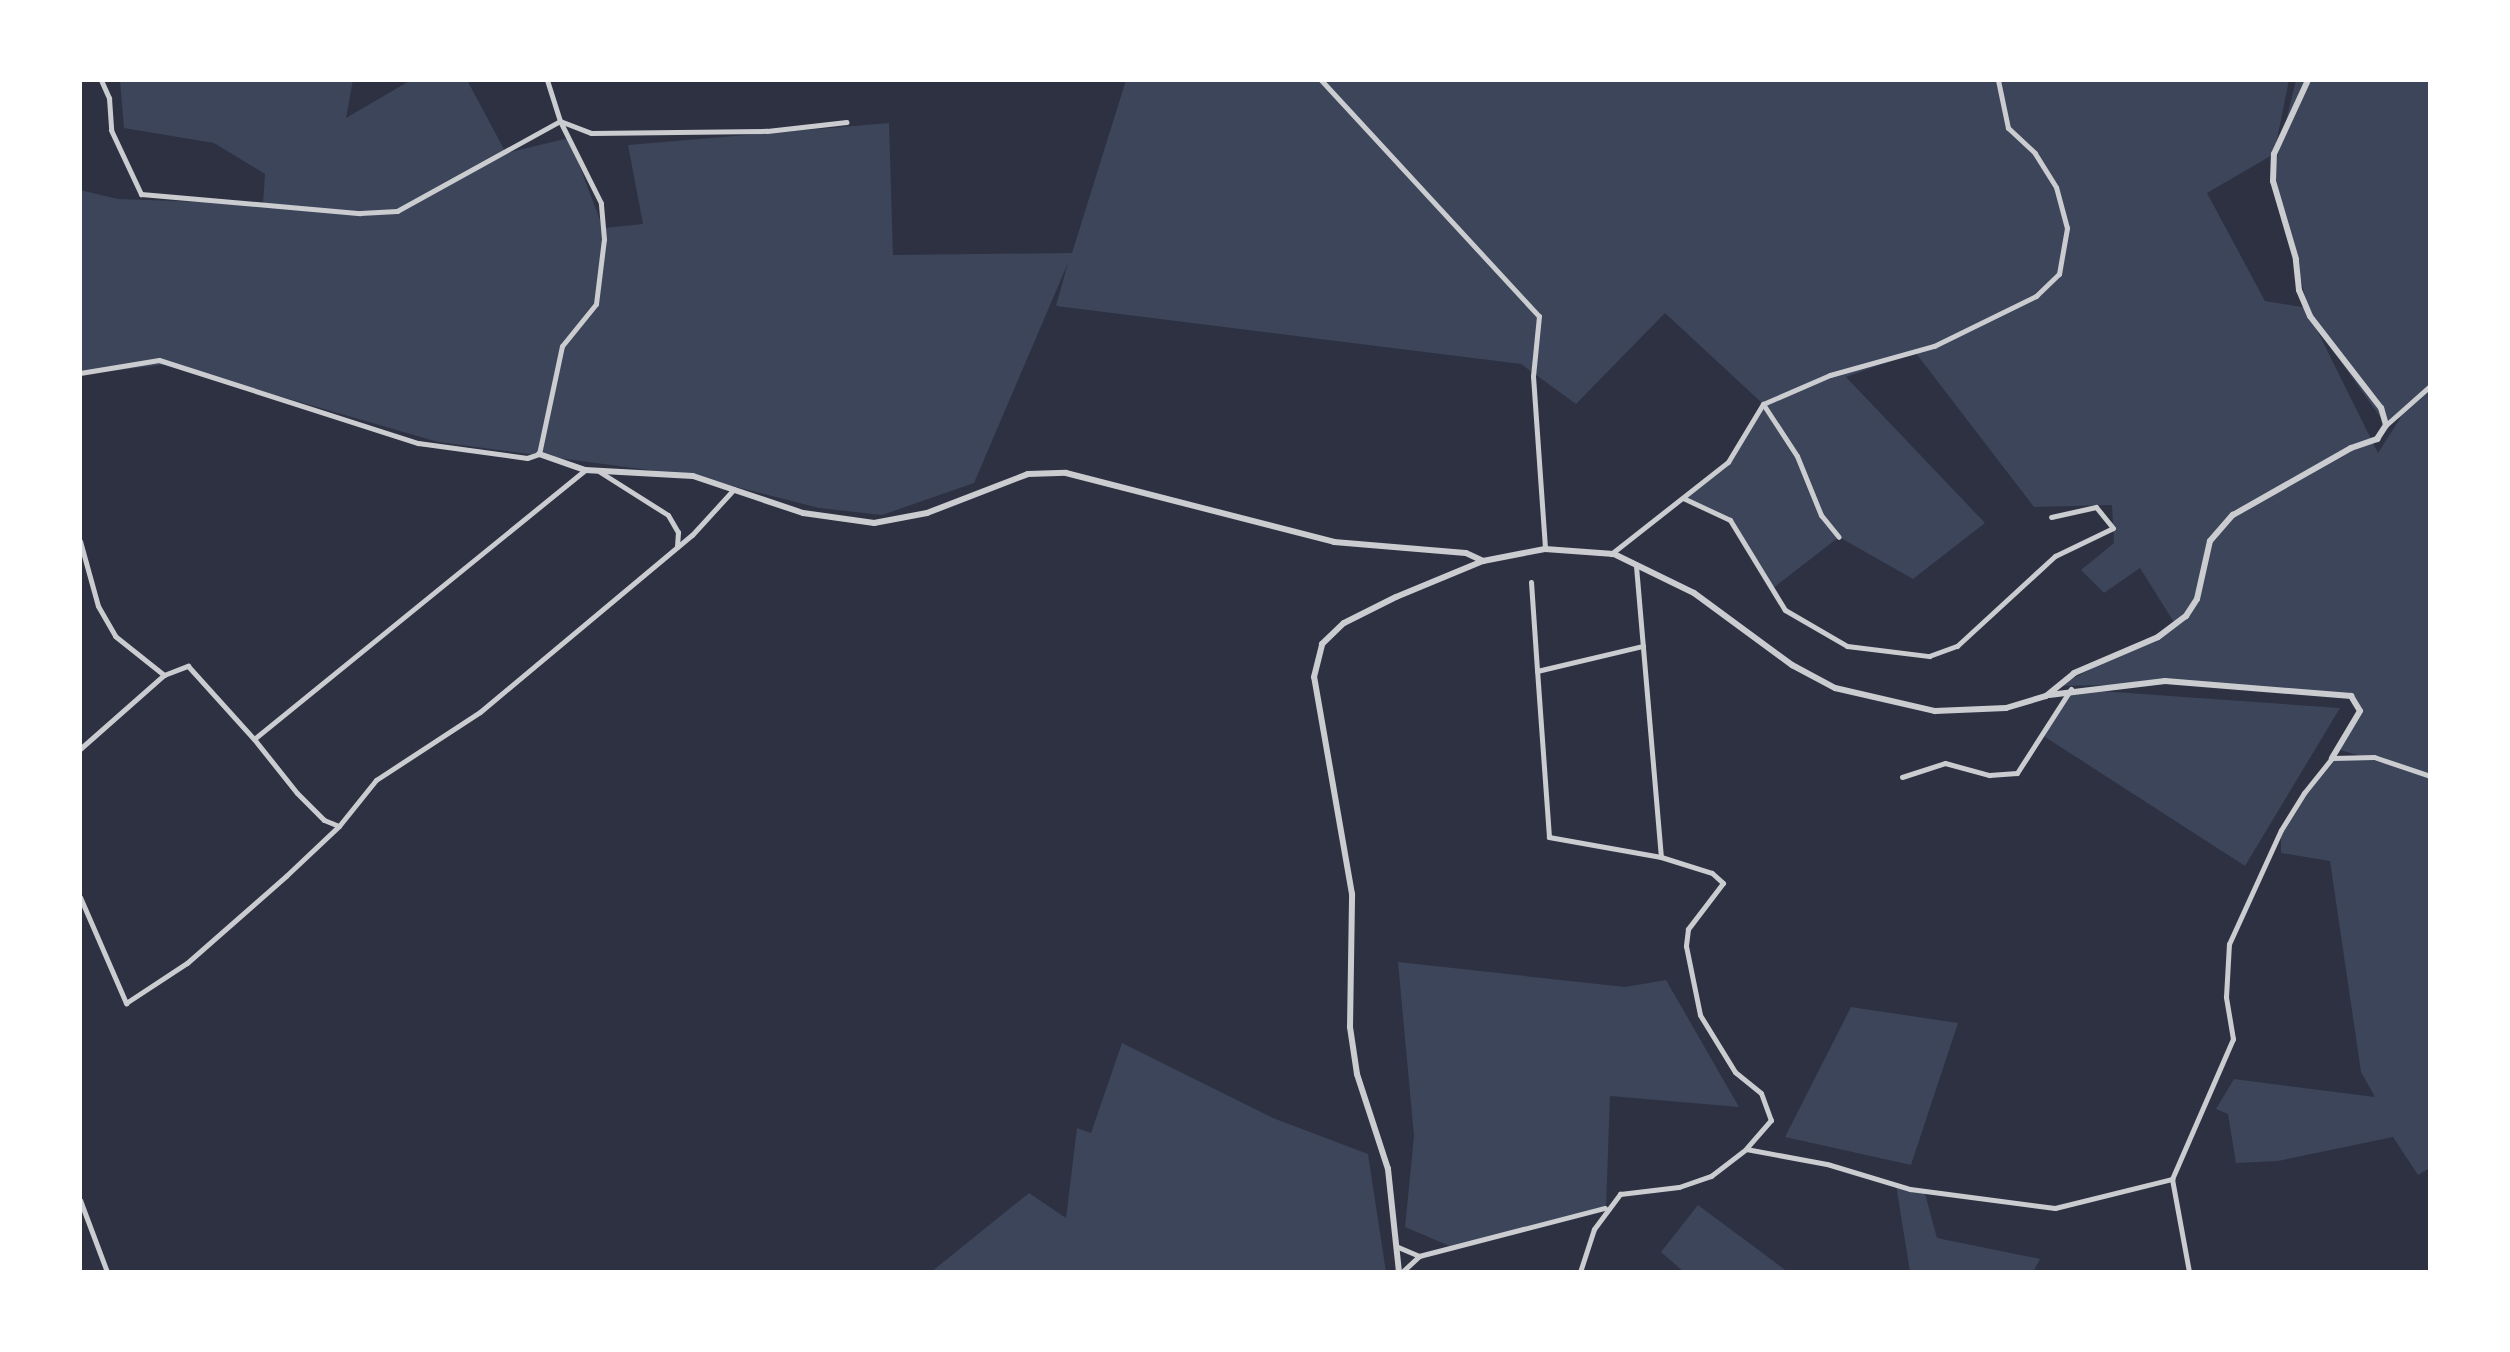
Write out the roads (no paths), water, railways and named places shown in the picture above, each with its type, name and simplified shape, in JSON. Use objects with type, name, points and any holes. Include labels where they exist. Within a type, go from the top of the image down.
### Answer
[{"type":"street","points":[[101,80],[109,98],[111,130],[141,194],[302,209],[397,211],[560,121]]},
{"type":"street","points":[[539,454],[562,346],[596,304],[603,254],[601,203],[560,121],[547,80]]},
{"type":"street","points":[[1321,80],[1539,316],[1533,376],[1545,549]]},
{"type":"street","points":[[1611,554],[1728,462],[1763,404],[1830,375],[1934,346],[2036,296],[2059,274],[2067,228],[2056,187],[2035,153],[2008,128],[1998,80]]},
{"type":"street","points":[[2308,80],[2274,154],[2273,181],[2296,259],[2299,290],[2310,316],[2381,408],[2386,425]]},
{"type":"street","points":[[560,121],[591,133],[767,131],[846,122]]},
{"type":"street","points":[[80,373],[159,360],[418,443],[527,458],[539,454],[600,472],[693,476],[803,513],[897,522],[983,495],[1028,474],[1066,473],[1334,542],[1466,553],[1483,561]]},
{"type":"street","points":[[2046,696],[2074,673],[2158,637],[2186,616],[2197,599],[2210,541],[2233,515],[2280,486],[2377,439],[2386,425],[2430,386]]},
{"type":"street","points":[[1763,404],[1792,447],[1821,515],[1839,537]]},
{"type":"street","points":[[254,739],[585,470]]},
{"type":"street","points":[[600,472],[668,515],[678,532],[677,548]]},
{"type":"street","points":[[80,897],[126,1003],[187,963],[339,826],[376,780],[480,712],[677,548],[730,499],[734,489]]},
{"type":"street","points":[[1683,498],[1730,520],[1785,610],[1847,646],[1929,656],[1957,646],[2055,556],[2113,528],[2096,507],[2051,517]]},
{"type":"street","points":[[80,541],[98,606],[115,636],[164,675]]},
{"type":"street","points":[[1401,1272],[1388,1169],[1355,1059],[1350,1027],[1352,894],[1314,677],[1322,644],[1344,623],[1483,561],[1545,549],[1611,554],[1694,593],[1792,665],[1863,697],[1964,713],[2071,689],[2165,681],[2351,696],[2360,711],[2332,758],[2281,830],[2229,944],[2226,997],[2233,1039],[2172,1179],[2189,1272]]},
{"type":"street","points":[[1636,566],[1661,857]]},
{"type":"street","points":[[1531,582],[1549,837],[1661,857],[1712,873],[1723,883],[1695,916],[1686,946],[1700,1015],[1735,1072],[1761,1093],[1771,1120],[1746,1149],[1711,1176],[1679,1187],[1620,1194],[1606,1208],[1580,1272]]},
{"type":"street","points":[[1537,671],[1643,646]]},
{"type":"street","points":[[80,749],[164,675],[188,666],[199,674],[297,793],[324,820],[339,826]]},
{"type":"street","points":[[1902,777],[1945,763],[1989,775],[2017,773],[2071,689]]},
{"type":"street","points":[[2332,758],[2374,757],[2430,776]]},
{"type":"street","points":[[1746,1149],[1827,1164],[1910,1189],[2055,1208],[2172,1179]]},
{"type":"street","points":[[80,1200],[107,1272]]},
{"type":"street","points":[[1401,1272],[1419,1256],[1606,1208]]},
{"type":"street","points":[[1398,1247],[1419,1256]]}]
